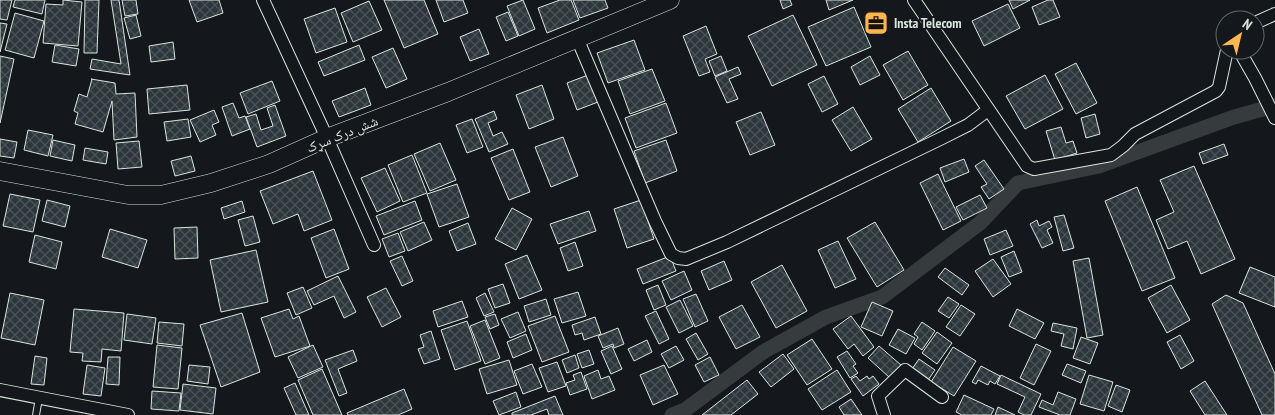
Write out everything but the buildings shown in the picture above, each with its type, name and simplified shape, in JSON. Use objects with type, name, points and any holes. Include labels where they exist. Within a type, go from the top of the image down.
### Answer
[{"type":"main road","name":"شش درک سړک","points":[[0,171],[128,195],[161,195],[211,183],[269,164],[328,138],[448,92],[670,0]]},
{"type":"street","points":[[263,0],[328,138],[374,245]]},
{"type":"street","points":[[914,0],[1027,166],[1034,169],[1111,155],[1135,134],[1216,92],[1219,87],[1225,60]]},
{"type":"street","points":[[577,38],[655,221],[671,254],[678,258],[686,258],[727,242],[968,125],[988,110]]},
{"type":"street","points":[[1245,60],[1275,118]]},
{"type":"street","points":[[884,415],[878,396],[905,370],[942,397]]},
{"type":"street","points":[[0,390],[128,415]]},
{"type":"lane","points":[[36,415],[39,398]]},
{"type":"waterway","points":[[672,415],[685,410],[763,352],[826,317],[882,297],[980,223],[1018,183],[1099,166],[1234,117],[1275,107]]},
{"type":"place","name":"Insta Telecom","points":[[876,23]]}]
